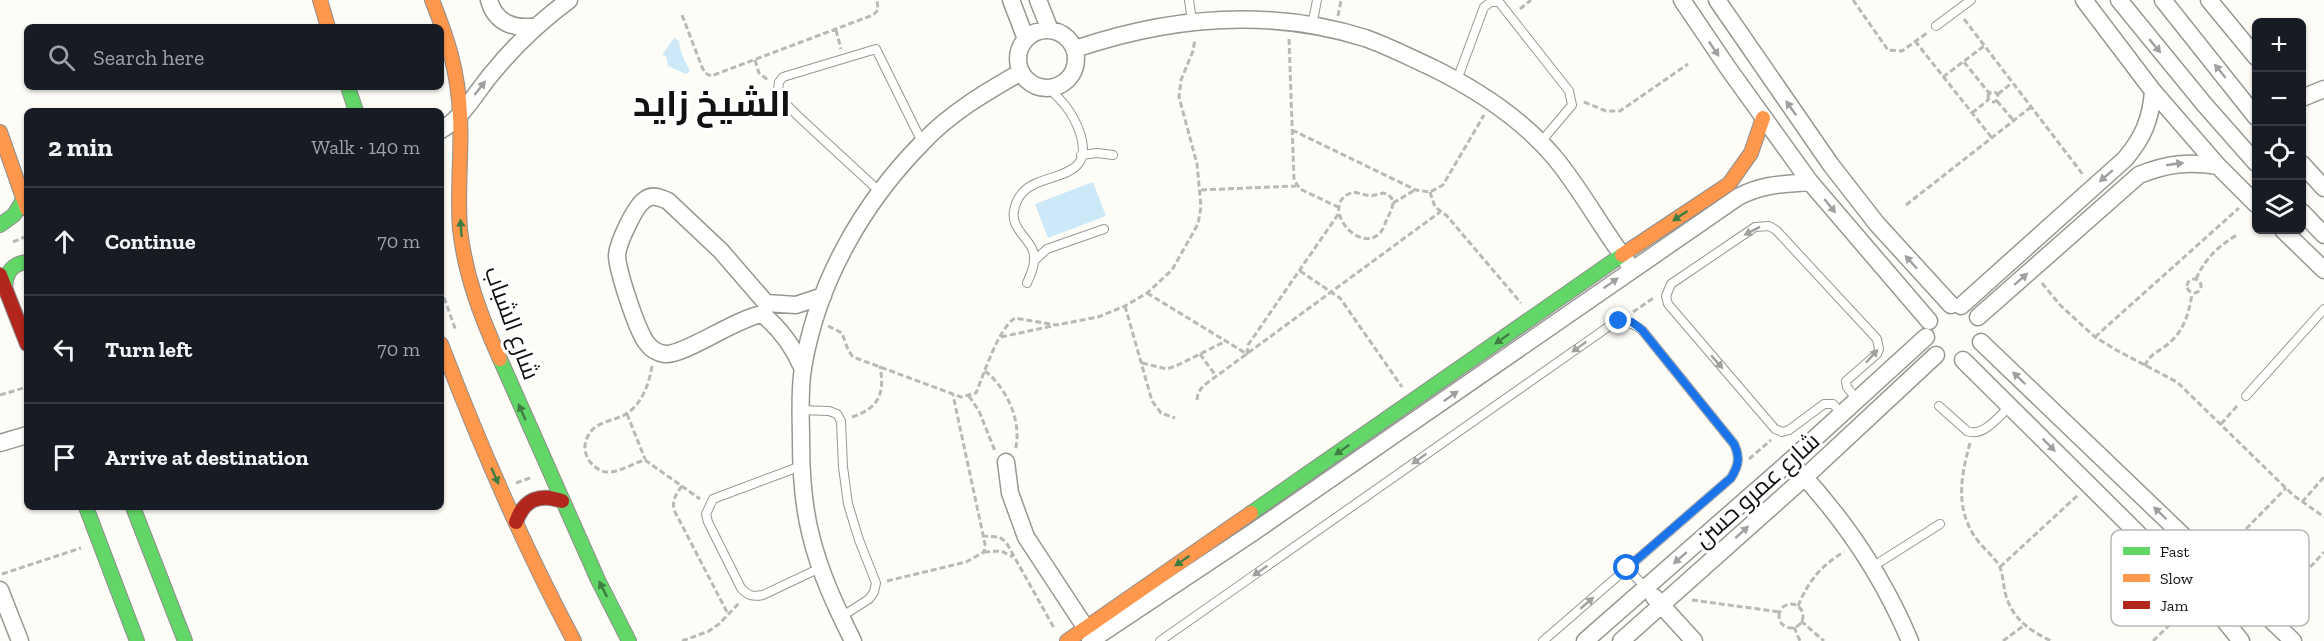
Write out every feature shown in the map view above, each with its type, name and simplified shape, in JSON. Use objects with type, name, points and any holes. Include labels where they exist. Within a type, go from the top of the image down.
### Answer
[{"type":"street","points":[[320,0],[327,24]]},
{"type":"street","name":"شارع الشباب","points":[[432,0],[441,24]]},
{"type":"street","points":[[489,0],[491,8],[499,18],[510,26],[523,29],[537,26]]},
{"type":"street","points":[[444,128],[460,115],[496,68],[537,26],[569,0]]},
{"type":"street","points":[[1011,0],[1026,39]]},
{"type":"street","points":[[1038,0],[1050,30]]},
{"type":"street","points":[[1682,0],[1810,182],[1928,329]]},
{"type":"street","points":[[1717,0],[1838,173],[1877,224],[1956,305],[1973,312],[1978,317],[1982,333],[1981,342],[1971,356],[1963,360],[1944,359],[1936,355],[1929,347],[1928,329],[1934,314],[1942,308],[1956,305],[2093,187],[2138,145],[2147,129],[2152,110],[2153,92]]},
{"type":"street","points":[[2084,0],[2153,92],[2218,166],[2252,199]]},
{"type":"street","points":[[2118,0],[2252,158]]},
{"type":"street","points":[[2163,0],[2252,109]]},
{"type":"street","points":[[2209,0],[2252,52]]},
{"type":"street","points":[[1075,49],[1113,36],[1152,27],[1224,19],[1289,22],[1375,42],[1457,80],[1491,102],[1540,143],[1555,159],[1627,262]]},
{"type":"street","points":[[1050,30],[1069,39],[1075,49],[1077,60],[1068,80],[1059,86],[1048,88],[1037,86],[1028,80],[1021,72],[1018,61],[1020,49],[1026,39],[1036,32],[1050,30]]},
{"type":"street","name":"شارع الشباب","points":[[444,31],[451,49],[460,115],[460,227],[464,255],[478,310],[598,580],[629,641]]},
{"type":"street","points":[[853,641],[820,568],[811,535],[801,466],[800,410],[803,369],[816,319],[837,263],[856,226],[879,191],[922,142],[953,115],[986,92],[1021,72]]},
{"type":"street","points":[[2306,96],[2324,89]]},
{"type":"street","points":[[349,90],[355,108]]},
{"type":"street","points":[[1250,524],[1314,490],[1477,378],[1627,262],[1733,190],[1751,153],[1763,118]]},
{"type":"street","points":[[0,132],[24,201]]},
{"type":"street","points":[[1978,317],[2139,175],[2158,167],[2178,163],[2218,166]]},
{"type":"street","points":[[2306,168],[2322,180]]},
{"type":"street","points":[[1733,190],[1810,182]]},
{"type":"street","points":[[803,369],[798,356],[783,333],[764,308],[721,251],[668,201],[657,196],[646,199],[638,207],[619,242],[617,256],[620,270],[636,321],[644,340],[652,350],[664,354],[676,353],[764,308],[796,305],[823,297]]},
{"type":"street","points":[[0,225],[9,221],[24,205]]},
{"type":"street","points":[[2306,217],[2324,235]]},
{"type":"street","points":[[2287,234],[2324,270]]},
{"type":"street","points":[[5,288],[5,277],[9,268],[24,262]]},
{"type":"street","points":[[1067,641],[1089,636],[1250,524],[1305,476],[1412,401],[1533,317],[1627,262]]},
{"type":"street","points":[[0,275],[24,336]]},
{"type":"street","name":"شارع عمرو حسن","points":[[1585,641],[1842,414],[1928,329]]},
{"type":"street","points":[[1981,342],[2177,530]]},
{"type":"street","points":[[444,352],[463,403],[501,489],[574,641]]},
{"type":"street","name":"شارع عمرو حسن","points":[[1620,641],[1804,477],[1936,355]]},
{"type":"street","points":[[1963,360],[2135,530]]},
{"type":"street","points":[[1466,364],[1477,378]]},
{"type":"street","points":[[0,443],[24,436]]},
{"type":"street","points":[[1790,461],[1860,547],[1910,641]]},
{"type":"street","points":[[1006,462],[1010,493],[1026,537],[1089,636]]},
{"type":"street","points":[[1305,476],[1314,490]]},
{"type":"street","points":[[516,522],[518,512],[532,498],[542,495],[552,496],[562,501]]},
{"type":"street","points":[[87,510],[137,641]]},
{"type":"street","points":[[134,510],[185,641]]},
{"type":"street","points":[[1646,588],[1665,601],[1694,641]]},
{"type":"street","points":[[0,590],[20,641]]},
{"type":"street","points":[[2229,626],[2241,641]]},
{"type":"street","points":[[2277,626],[2293,641]]},
{"type":"lane","points":[[1189,0],[1192,21]]},
{"type":"lane","points":[[1312,26],[1317,0]]},
{"type":"lane","points":[[1936,26],[1971,0]]},
{"type":"lane","points":[[1457,80],[1484,7],[1491,2],[1499,2],[1562,81],[1572,97],[1572,105],[1540,143]]},
{"type":"lane","points":[[879,191],[781,99],[778,90],[783,76],[873,49],[879,52],[922,142]]},
{"type":"lane","points":[[1035,260],[1029,242],[1016,225],[1013,214],[1023,191],[1068,172],[1076,165],[1081,155],[1082,144],[1074,118],[1066,104],[1048,88]]},
{"type":"lane","points":[[1081,155],[1097,153],[1113,155]]},
{"type":"lane","points":[[1842,414],[1833,404],[1824,404],[1795,426],[1782,432],[1775,429],[1668,304],[1667,290],[1671,284],[1755,227],[1769,226],[1776,230],[1877,339],[1879,349],[1877,354],[1846,381],[1847,387],[1857,400]]},
{"type":"lane","points":[[1027,283],[1035,260],[1040,254],[1104,229]]},
{"type":"lane","points":[[1029,242],[1054,247]]},
{"type":"lane","points":[[2246,396],[2324,309]]},
{"type":"lane","points":[[1160,641],[1608,327],[1619,321],[1632,322],[1642,330],[1734,444],[1739,455],[1738,467],[1731,478],[1543,641]]},
{"type":"lane","points":[[1940,406],[1972,433],[1983,430],[2010,406]]},
{"type":"lane","points":[[800,410],[830,411],[837,414],[841,421],[843,467],[849,504],[859,540],[876,583],[869,599],[841,617]]},
{"type":"lane","points":[[801,466],[712,499],[706,514],[741,588],[747,594],[755,597],[763,595],[820,568]]},
{"type":"lane","points":[[1872,567],[1940,524]]},
{"type":"lane","points":[[1627,568],[1646,588]]},
{"type":"path","points":[[682,15],[705,73],[711,76],[873,15],[878,10],[877,0]]},
{"type":"path","points":[[1853,0],[1888,50],[1902,51],[1936,26]]},
{"type":"path","points":[[1957,10],[2093,187]]},
{"type":"path","points":[[1001,337],[1098,317],[1125,306],[1147,293],[1172,270],[1198,224],[1202,207],[1197,164],[1179,97],[1181,80],[1193,51],[1195,36],[1192,21]]},
{"type":"path","points":[[1289,22],[1293,173],[1296,186]]},
{"type":"path","points":[[836,30],[844,57]]},
{"type":"path","points":[[1915,41],[1992,138]]},
{"type":"path","points":[[1943,77],[1984,46]]},
{"type":"path","points":[[755,60],[759,73],[767,80],[779,82]]},
{"type":"path","points":[[1964,62],[1989,93],[1988,100],[1972,113]]},
{"type":"path","points":[[1572,97],[1606,111],[1620,111],[1688,64]]},
{"type":"path","points":[[2012,82],[1998,94],[1997,100],[2014,121]]},
{"type":"path","points":[[1989,93],[1998,94]]},
{"type":"path","points":[[1988,100],[1991,102],[1997,100]]},
{"type":"path","points":[[1292,130],[1416,190],[1430,192],[1443,185],[1491,102]]},
{"type":"path","points":[[1906,205],[2031,107]]},
{"type":"path","points":[[1201,190],[1296,186],[1338,207]]},
{"type":"path","points":[[1393,203],[1384,193],[1370,196],[1354,192],[1346,194],[1338,207],[1348,231],[1355,236],[1372,237],[1380,233],[1393,203],[1416,190]]},
{"type":"path","points":[[1430,192],[1435,207],[1447,216],[1533,317]]},
{"type":"path","points":[[2095,337],[2252,203]]},
{"type":"path","points":[[1197,400],[1198,393],[1203,386],[1440,212]]},
{"type":"path","points":[[1247,354],[1248,345],[1339,213]]},
{"type":"path","points":[[2192,294],[2188,292],[2186,284],[2188,281],[2196,279],[2208,258],[2227,241],[2238,235]]},
{"type":"path","points":[[2031,270],[2060,304],[2095,337],[2177,382],[2286,488],[2324,517]]},
{"type":"path","points":[[1300,271],[1333,291],[1340,298],[1412,401]]},
{"type":"path","points":[[2192,294],[2201,289],[2196,279]]},
{"type":"path","points":[[1619,321],[1667,290]]},
{"type":"path","points":[[1147,293],[1247,354]]},
{"type":"path","points":[[2145,366],[2149,357],[2178,334],[2186,321],[2192,294]]},
{"type":"path","points":[[1125,306],[1152,401],[1161,413],[1175,418]]},
{"type":"path","points":[[816,319],[842,333],[848,350],[854,357],[961,397],[976,393],[1010,322],[1016,318],[1056,325]]},
{"type":"path","points":[[1142,363],[1167,369],[1227,340]]},
{"type":"path","points":[[645,460],[617,472],[606,472],[596,468],[589,461],[585,451],[586,440],[591,430],[627,414],[645,392],[653,364],[652,350]]},
{"type":"path","points":[[1200,354],[1216,376]]},
{"type":"path","points":[[841,421],[862,414],[873,407],[882,388],[880,366]]},
{"type":"path","points":[[969,396],[979,411],[994,451],[1006,462],[1016,450],[1013,411],[1003,388],[985,371]]},
{"type":"path","points":[[0,395],[24,388]]},
{"type":"path","points":[[953,395],[985,544],[984,552]]},
{"type":"path","points":[[2221,424],[2246,396]]},
{"type":"path","points":[[627,414],[645,460],[708,506]]},
{"type":"path","points":[[1738,467],[1782,432]]},
{"type":"path","points":[[1972,433],[1962,471],[1961,500],[1964,514],[1974,534],[2000,567],[2007,598],[2023,626],[2050,641]]},
{"type":"path","points":[[501,489],[548,470]]},
{"type":"path","points":[[2302,502],[2324,477]]},
{"type":"path","points":[[2000,567],[2089,484]]},
{"type":"path","points":[[682,486],[676,493],[673,502],[674,510],[728,615]]},
{"type":"path","points":[[2246,529],[2286,488]]},
{"type":"path","points":[[982,536],[992,535],[1006,542],[1055,631]]},
{"type":"path","points":[[0,574],[99,542]]},
{"type":"path","points":[[1798,606],[1805,590],[1818,571],[1836,557],[1860,547]]},
{"type":"path","points":[[876,583],[966,562],[984,552],[1001,551],[1016,560]]},
{"type":"path","points":[[2309,568],[2324,552]]},
{"type":"path","points":[[682,641],[709,631],[720,624],[747,594]]},
{"type":"path","points":[[1665,601],[1780,612]]},
{"type":"path","points":[[1780,612],[1788,604],[1798,606]]},
{"type":"path","points":[[1794,627],[1803,616],[1798,606]]},
{"type":"path","points":[[1780,612],[1782,624],[1794,627]]},
{"type":"path","points":[[1801,621],[1824,641]]},
{"type":"path","points":[[2003,641],[2023,626]]},
{"type":"path","points":[[2153,641],[2169,626]]},
{"type":"path","points":[[1794,627],[1800,641]]},
{"type":"water","points":[[674,38],[679,41],[690,71],[686,74],[668,66],[666,56],[662,55]]},
{"type":"water","points":[[1093,182],[1106,216],[1048,238],[1035,204]]},
{"type":"traffic: fast","points":[[349,90],[355,108]]},
{"type":"traffic: fast","points":[[0,225],[14,215],[23,200]]},
{"type":"traffic: fast","points":[[1251,513],[1622,255]]},
{"type":"traffic: fast","points":[[5,288],[10,270],[24,263]]},
{"type":"traffic: fast","points":[[500,359],[598,580],[629,641]]},
{"type":"traffic: fast","points":[[87,510],[137,641]]},
{"type":"traffic: fast","points":[[134,510],[185,641]]},
{"type":"traffic: slow","points":[[320,0],[327,24]]},
{"type":"traffic: slow","points":[[432,0],[441,24]]},
{"type":"traffic: slow","points":[[444,34],[459,99],[459,215],[462,246],[475,295],[500,359]]},
{"type":"traffic: slow","points":[[1622,255],[1729,184],[1751,153],[1763,118]]},
{"type":"traffic: slow","points":[[0,132],[24,200]]},
{"type":"traffic: slow","points":[[444,352],[503,495],[574,641]]},
{"type":"traffic: slow","points":[[1067,641],[1251,513]]},
{"type":"traffic: jam","points":[[0,275],[24,336]]},
{"type":"traffic: jam","points":[[516,522],[523,508],[534,500],[547,498],[562,501]]},
{"type":"district","name":"الشيخ زايد","points":[[712,103]]},
{"type":"route","points":[[1619,321],[1632,322],[1642,330],[1734,444],[1739,455],[1738,467],[1731,478],[1627,568]]}]
